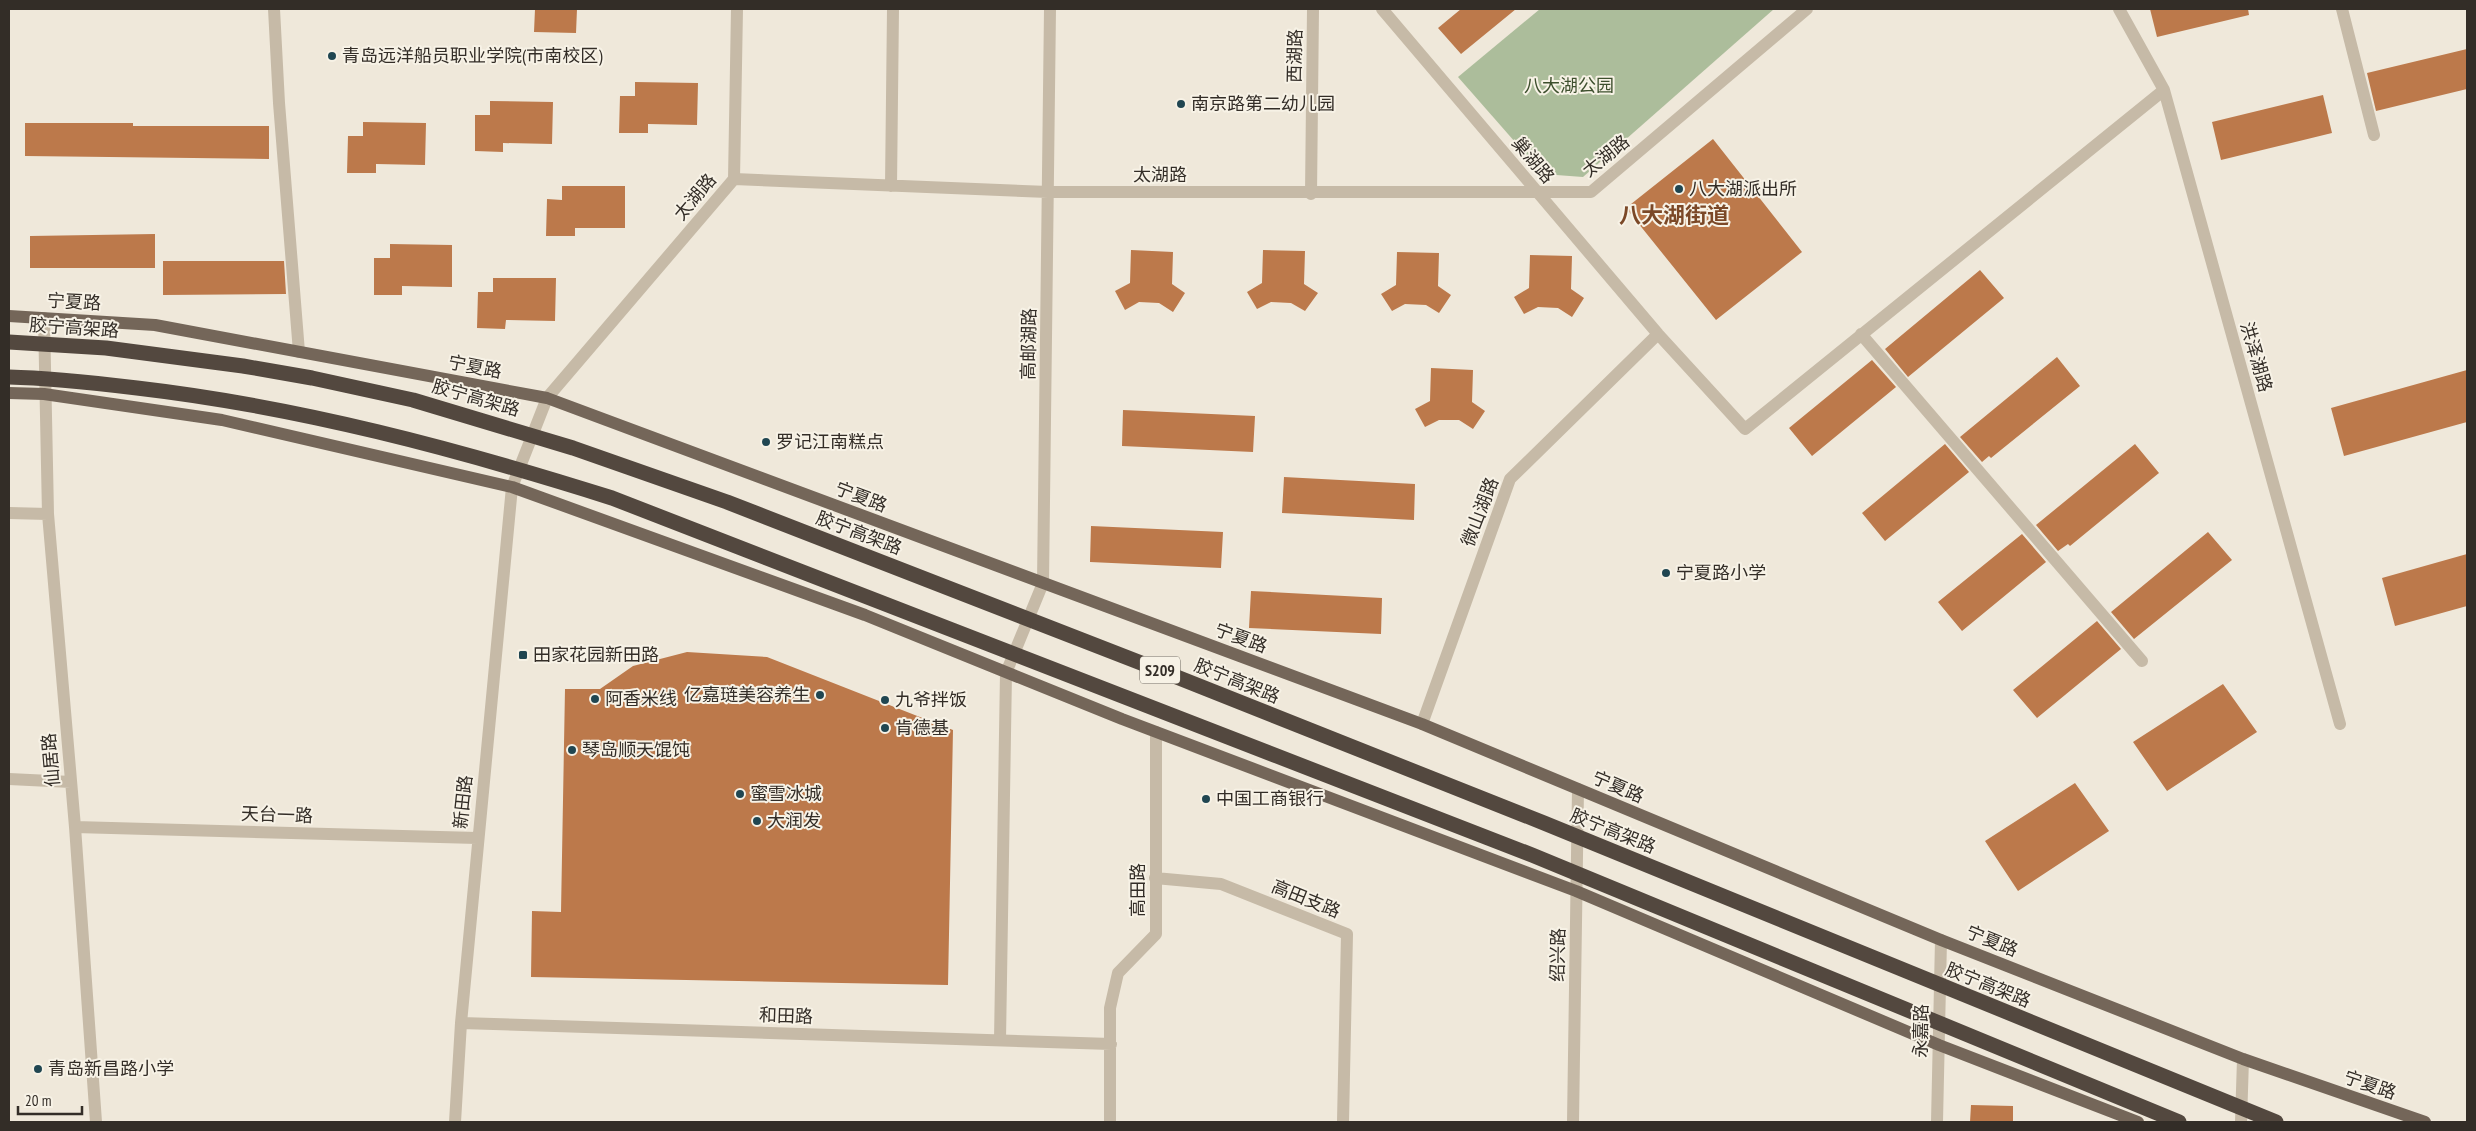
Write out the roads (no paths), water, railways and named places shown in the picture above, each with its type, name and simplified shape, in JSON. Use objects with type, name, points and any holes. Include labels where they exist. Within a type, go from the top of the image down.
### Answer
[{"type":"highway","name":"胶宁高架路","points":[[9,342],[114,349],[243,366],[312,378],[413,400],[573,448],[727,502],[1192,683],[1544,823],[2276,1122]]},
{"type":"highway","name":"S209","points":[[9,377],[173,393],[304,414],[409,438],[506,465],[612,498],[1532,854],[2178,1122]]},
{"type":"main road","name":"宁夏路","points":[[9,316],[155,325],[547,398],[1422,724],[1941,940],[2243,1059],[2425,1122]]},
{"type":"main road","points":[[9,393],[44,394],[222,420],[512,487],[865,615],[1156,732],[1576,892],[1938,1045],[2138,1122]]},
{"type":"street","points":[[274,9],[279,103],[299,352]]},
{"type":"street","points":[[734,179],[737,9]]},
{"type":"street","points":[[891,186],[893,9]]},
{"type":"street","name":"高邮湖路","points":[[1006,673],[1043,584],[1050,9]]},
{"type":"street","name":"西湖路","points":[[1311,194],[1313,9]]},
{"type":"street","name":"巢湖路","points":[[1382,9],[1658,334],[1745,429],[1861,334]]},
{"type":"street","name":"太湖路","points":[[512,487],[547,398],[734,179],[1048,192],[1311,194],[1590,192],[1808,9]]},
{"type":"street","name":"洪泽湖路","points":[[2119,9],[2164,90],[2340,724]]},
{"type":"street","points":[[2342,9],[2374,135]]},
{"type":"street","points":[[2142,661],[1861,334],[2164,90]]},
{"type":"street","name":"仙居路","points":[[44,318],[44,394],[48,514],[71,782],[96,1122]]},
{"type":"street","name":"微山湖路","points":[[1422,724],[1510,479],[1658,334]]},
{"type":"street","name":"新田路","points":[[455,1122],[461,1023],[512,487]]},
{"type":"street","points":[[9,513],[48,514]]},
{"type":"street","points":[[1000,1040],[1006,673]]},
{"type":"street","name":"高田路","points":[[1110,1122],[1110,1008],[1118,973],[1156,934],[1156,732]]},
{"type":"street","points":[[9,779],[71,782]]},
{"type":"street","name":"绍兴路","points":[[1573,1122],[1578,789]]},
{"type":"street","name":"天台一路","points":[[74,827],[478,838]]},
{"type":"street","name":"高田支路","points":[[1155,878],[1221,884],[1347,934],[1343,1122]]},
{"type":"street","name":"永嘉路","points":[[1937,1122],[1941,940]]},
{"type":"street","name":"和田路","points":[[461,1023],[1111,1044]]},
{"type":"street","points":[[2241,1122],[2243,1059]]},
{"type":"place","name":"青岛远洋船员职业学院(市南校区)","points":[[332,56]]},
{"type":"place","name":"南京路第二幼儿园","points":[[1181,104]]},
{"type":"place","name":"八大湖派出所","points":[[1679,189]]},
{"type":"place","name":"罗记江南糕点","points":[[766,442]]},
{"type":"place","name":"宁夏路小学","points":[[1666,573]]},
{"type":"place","name":"田家花园新田路","points":[[523,655]]},
{"type":"place","name":"亿嘉琏美容养生","points":[[820,695]]},
{"type":"place","name":"阿香米线","points":[[595,699]]},
{"type":"place","name":"九爷拌饭","points":[[885,700]]},
{"type":"place","name":"肯德基","points":[[885,728]]},
{"type":"place","name":"琴岛顺天馄饨","points":[[572,750]]},
{"type":"place","name":"蜜雪冰城","points":[[740,794]]},
{"type":"place","name":"中国工商银行","points":[[1206,799]]},
{"type":"place","name":"大润发","points":[[757,821]]},
{"type":"place","name":"青岛新昌路小学","points":[[38,1069]]},
{"type":"district","name":"八大湖街道","points":[[1674,215]]},
{"type":"park label","name":"八大湖公园","points":[[1569,86]]}]
